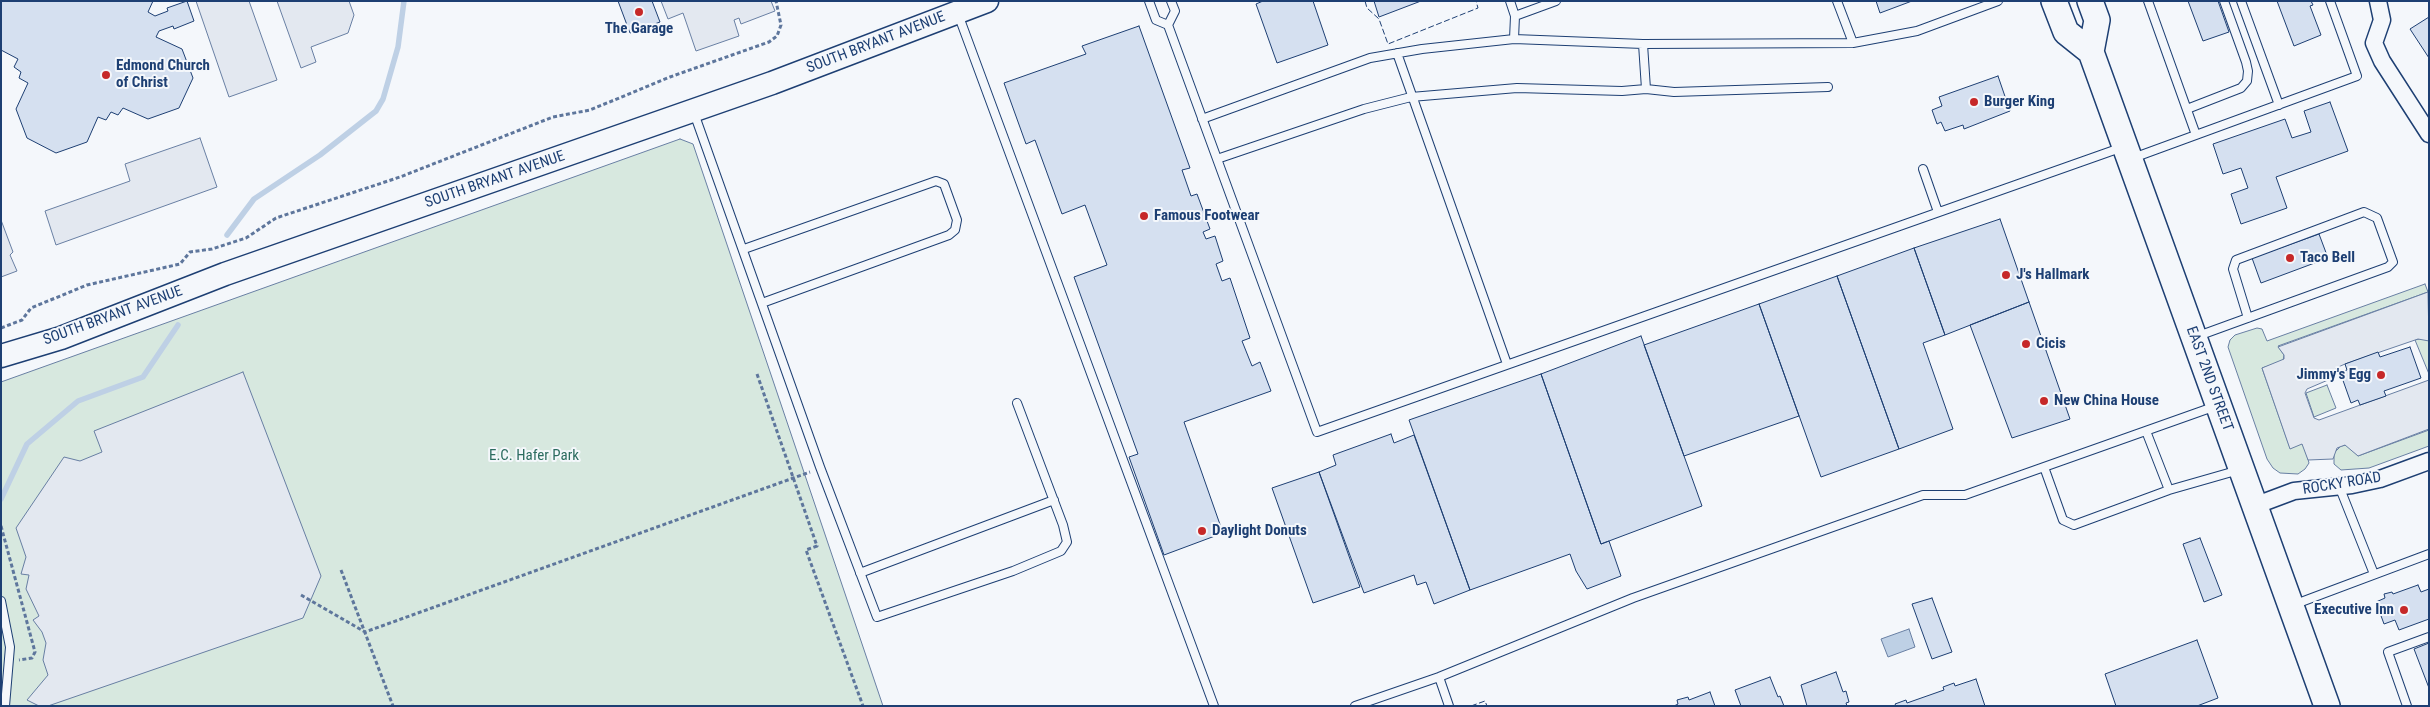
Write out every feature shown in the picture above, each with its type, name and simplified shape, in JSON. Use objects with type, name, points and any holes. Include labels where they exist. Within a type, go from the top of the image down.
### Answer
[{"type":"main road","name":"SOUTH BRYANT AVENUE","points":[[1,356],[61,338],[235,271],[694,111],[987,1]]},
{"type":"main road","points":[[2054,1],[2066,32],[2091,52]]},
{"type":"main road","name":"EAST 2ND STREET","points":[[2090,1],[2097,20],[2091,52],[2327,706]]},
{"type":"street","points":[[2378,1],[2382,20],[2374,43],[2382,61],[2429,134]]},
{"type":"street","name":"ROCKY ROAD","points":[[2254,506],[2294,491],[2352,485],[2380,479],[2429,461]]},
{"type":"lane","points":[[1149,1],[1156,20],[1168,25]]},
{"type":"lane","points":[[1171,1],[1175,11],[1168,25],[1317,432],[1938,212],[2127,153],[2196,135],[2357,76],[2330,1]]},
{"type":"lane","points":[[1510,1],[1516,16],[1514,39]]},
{"type":"lane","points":[[1516,16],[1556,1]]},
{"type":"lane","points":[[1838,1],[1853,43]]},
{"type":"lane","points":[[1202,119],[1370,58],[1397,52],[1514,39],[1644,44],[1853,43],[1917,32],[1998,1]]},
{"type":"lane","points":[[2148,1],[2196,135]]},
{"type":"lane","points":[[2187,109],[2242,88],[2247,81],[2246,62],[2224,1]]},
{"type":"lane","points":[[2241,1],[2279,105]]},
{"type":"lane","points":[[957,12],[1214,706]]},
{"type":"lane","points":[[1644,44],[1646,89]]},
{"type":"lane","points":[[1397,52],[1411,97],[1507,364]]},
{"type":"lane","points":[[1217,159],[1364,109],[1411,97],[1516,88],[1622,92],[1646,89],[1674,92],[1828,87]]},
{"type":"lane","points":[[694,111],[877,617],[912,607],[1013,571],[1061,551],[1067,542],[1064,525],[1017,403]]},
{"type":"lane","points":[[1923,168],[1938,212]]},
{"type":"lane","points":[[744,249],[936,181],[944,184],[957,220],[955,230],[949,235],[762,302]]},
{"type":"lane","points":[[2193,337],[2248,318],[2388,267],[2393,262],[2377,218],[2364,212],[2239,258],[2234,263],[2233,269],[2248,318]]},
{"type":"lane","points":[[1355,706],[1439,677],[1633,598],[1913,498],[1923,495],[1965,495],[2218,405]]},
{"type":"lane","points":[[2146,430],[2169,490]]},
{"type":"lane","points":[[2044,467],[2063,520],[2074,524],[2169,490],[2241,469]]},
{"type":"lane","points":[[2339,485],[2374,574]]},
{"type":"lane","points":[[860,572],[1054,500]]},
{"type":"lane","points":[[2291,606],[2429,554]]},
{"type":"lane","points":[[1,601],[10,647],[5,706]]},
{"type":"lane","points":[[2407,706],[2388,652],[2429,637]]},
{"type":"lane","points":[[1439,677],[1449,706]]},
{"type":"path","points":[[1,328],[22,320],[31,308],[87,285],[180,264],[190,252],[212,249],[246,238],[276,218],[400,177],[553,117],[590,110],[670,77],[769,42],[777,36],[781,26],[776,1]]},
{"type":"path","points":[[757,374],[817,546],[806,550],[863,706]]},
{"type":"path","points":[[301,595],[365,632],[794,478]]},
{"type":"path","points":[[1,527],[34,652],[32,658],[25,661],[9,660]]},
{"type":"path","points":[[342,570],[393,706]]},
{"type":"green space","name":"E.C. Hafer Park","points":[[680,139],[693,144],[883,706],[1,706],[1,382]]},
{"type":"green space","points":[[2425,284],[2428,292],[2278,346],[2284,355],[2283,361],[2262,368],[2290,448],[2300,443],[2304,445],[2309,463],[2298,474],[2280,473],[2273,468],[2267,459],[2228,347],[2230,340],[2235,335],[2257,328],[2262,329],[2267,341]]},
{"type":"green space","points":[[2423,338],[2429,341],[2429,374],[2415,340]]},
{"type":"green space","points":[[2327,385],[2336,408],[2314,417],[2306,393]]},
{"type":"green space","points":[[2429,430],[2429,446],[2369,468],[2341,470],[2334,464],[2334,453],[2341,446],[2347,445],[2358,456]]},
{"type":"shaded area","points":[[196,1],[249,1],[277,80],[229,97]]},
{"type":"shaded area","points":[[277,1],[349,1],[354,15],[348,33],[311,47],[316,62],[301,68]]},
{"type":"shaded area","points":[[661,1],[771,1],[775,11],[741,24],[739,18],[734,20],[739,36],[696,51],[683,13],[668,19]]},
{"type":"shaded area","points":[[200,138],[217,187],[56,245],[45,211],[130,181],[125,164]]},
{"type":"shaded area","points":[[1,220],[13,252],[10,255],[17,271],[1,277]]},
{"type":"shaded area","points":[[2428,292],[2429,341],[2418,339],[2345,364],[2336,368],[2328,380],[2307,389],[2305,393],[2314,418],[2319,420],[2429,380],[2429,429],[2358,456],[2345,445],[2337,448],[2333,459],[2308,460],[2302,444],[2290,449],[2262,368],[2284,359],[2284,355],[2278,347]]},
{"type":"shaded area","points":[[243,372],[321,576],[303,618],[48,706],[39,706],[27,700],[48,675],[43,660],[46,643],[42,632],[33,620],[39,616],[26,589],[29,575],[21,574],[26,557],[16,528],[64,457],[80,461],[102,452],[94,431]]},
{"type":"water","points":[[1909,629],[1915,647],[1888,657],[1881,639]]},
{"type":"building","name":"Edmond Church of Christ","points":[[1,1],[153,1],[148,12],[155,16],[168,11],[167,8],[187,1],[194,21],[174,29],[173,26],[159,31],[156,37],[182,49],[193,78],[179,108],[148,119],[123,108],[118,115],[111,112],[106,120],[98,117],[87,142],[56,153],[27,138],[16,109],[28,83],[19,78],[21,72],[14,67],[18,59],[1,50]]},
{"type":"building","name":"The Garage","points":[[618,1],[652,1],[660,22],[630,33]]},
{"type":"building","points":[[1263,1],[1313,1],[1328,45],[1277,63],[1256,4]]},
{"type":"building","points":[[1374,1],[1421,1],[1379,17]]},
{"type":"building","points":[[1876,1],[1912,1],[1880,13]]},
{"type":"building","points":[[2188,1],[2218,1],[2229,32],[2203,41]]},
{"type":"building","points":[[2277,1],[2311,1],[2313,5],[2310,6],[2321,35],[2294,46]]},
{"type":"building","points":[[2429,17],[2429,58],[2410,29]]},
{"type":"building","points":[[1139,26],[1190,168],[1182,170],[1191,196],[1197,194],[1210,229],[1203,232],[1206,239],[1215,236],[1223,261],[1216,264],[1222,281],[1230,278],[1250,338],[1242,341],[1252,366],[1260,362],[1271,391],[1184,422],[1223,533],[1164,555],[1129,457],[1138,454],[1074,277],[1107,265],[1085,205],[1062,214],[1035,140],[1026,144],[1004,83],[1086,54],[1082,46]]},
{"type":"building","name":"Burger King","points":[[1998,76],[2010,111],[1964,129],[1963,125],[1945,131],[1941,122],[1937,124],[1932,110],[1942,106],[1939,97]]},
{"type":"building","points":[[2330,102],[2348,151],[2276,177],[2287,208],[2241,224],[2231,194],[2248,188],[2241,168],[2223,174],[2213,144],[2285,119],[2292,138],[2311,132],[2304,111]]},
{"type":"building","points":[[2000,219],[2029,302],[1945,335],[1914,248]]},
{"type":"building","name":"Taco Bell","points":[[2319,234],[2328,258],[2261,283],[2252,258]]},
{"type":"building","points":[[1914,248],[1945,335],[1923,343],[1953,429],[1899,449],[1837,276]]},
{"type":"building","points":[[1837,276],[1899,449],[1821,477],[1759,304]]},
{"type":"building","points":[[2029,302],[2070,419],[2012,438],[1970,325]]},
{"type":"building","points":[[1759,304],[1799,416],[1684,456],[1644,345]]},
{"type":"building","points":[[1641,336],[1702,506],[1601,544],[1541,374]]},
{"type":"building","name":"Jimmy's Egg","points":[[2410,347],[2421,378],[2384,391],[2386,396],[2360,405],[2358,400],[2351,403],[2340,372],[2347,370],[2345,364],[2378,352],[2380,357]]},
{"type":"building","points":[[1541,374],[1601,544],[1609,541],[1621,576],[1587,589],[1576,571],[1570,554],[1470,590],[1409,420]]},
{"type":"building","points":[[1391,434],[1394,443],[1414,435],[1470,590],[1434,604],[1426,582],[1417,585],[1414,575],[1364,593],[1319,472],[1336,465],[1333,455]]},
{"type":"building","points":[[1319,472],[1360,587],[1313,603],[1272,488]]},
{"type":"building","points":[[2200,538],[2222,595],[2204,602],[2183,544]]},
{"type":"building","name":"Executive Inn","points":[[2418,585],[2421,592],[2429,589],[2429,619],[2399,630],[2395,620],[2384,624],[2376,602],[2385,598],[2384,594],[2392,592],[2393,594]]},
{"type":"building","points":[[1932,598],[1952,652],[1932,659],[1912,604]]},
{"type":"building","points":[[2197,640],[2218,698],[2197,706],[2116,706],[2105,674]]},
{"type":"building","points":[[2429,643],[2429,688],[2414,649]]},
{"type":"building","points":[[1836,672],[1843,692],[1846,691],[1849,702],[1846,703],[1847,706],[1807,706],[1801,685]]},
{"type":"building","points":[[1770,677],[1784,706],[1741,706],[1735,690]]},
{"type":"building","points":[[1976,679],[1985,706],[1896,706],[1895,704],[1906,700],[1907,703],[1944,690],[1943,687],[1954,683],[1955,686]]},
{"type":"building","points":[[1710,692],[1715,706],[1674,706],[1678,704],[1677,700],[1688,697],[1689,700]]},
{"type":"waterway","points":[[227,235],[254,199],[320,155],[376,111],[383,99],[398,47],[404,1]]},
{"type":"waterway","points":[[1,499],[27,444],[78,401],[143,377],[178,325]]},
{"type":"fence","points":[[1365,1],[1367,8],[1379,19],[1388,44],[1478,8],[1476,1]]},
{"type":"fence","points":[[1471,706],[1485,701],[1487,706]]},
{"type":"place","name":"The Garage","points":[[639,12]]},
{"type":"place","name":"Edmond Church of Christ","points":[[106,75]]},
{"type":"place","name":"Burger King","points":[[1974,102]]},
{"type":"place","name":"Famous Footwear","points":[[1144,216]]},
{"type":"place","name":"Taco Bell","points":[[2290,258]]},
{"type":"place","name":"J's Hallmark","points":[[2006,275]]},
{"type":"place","name":"Cicis","points":[[2026,344]]},
{"type":"place","name":"Jimmy's Egg","points":[[2381,375]]},
{"type":"place","name":"New China House","points":[[2044,401]]},
{"type":"place","name":"Daylight Donuts","points":[[1202,531]]},
{"type":"place","name":"Executive Inn","points":[[2404,610]]}]
